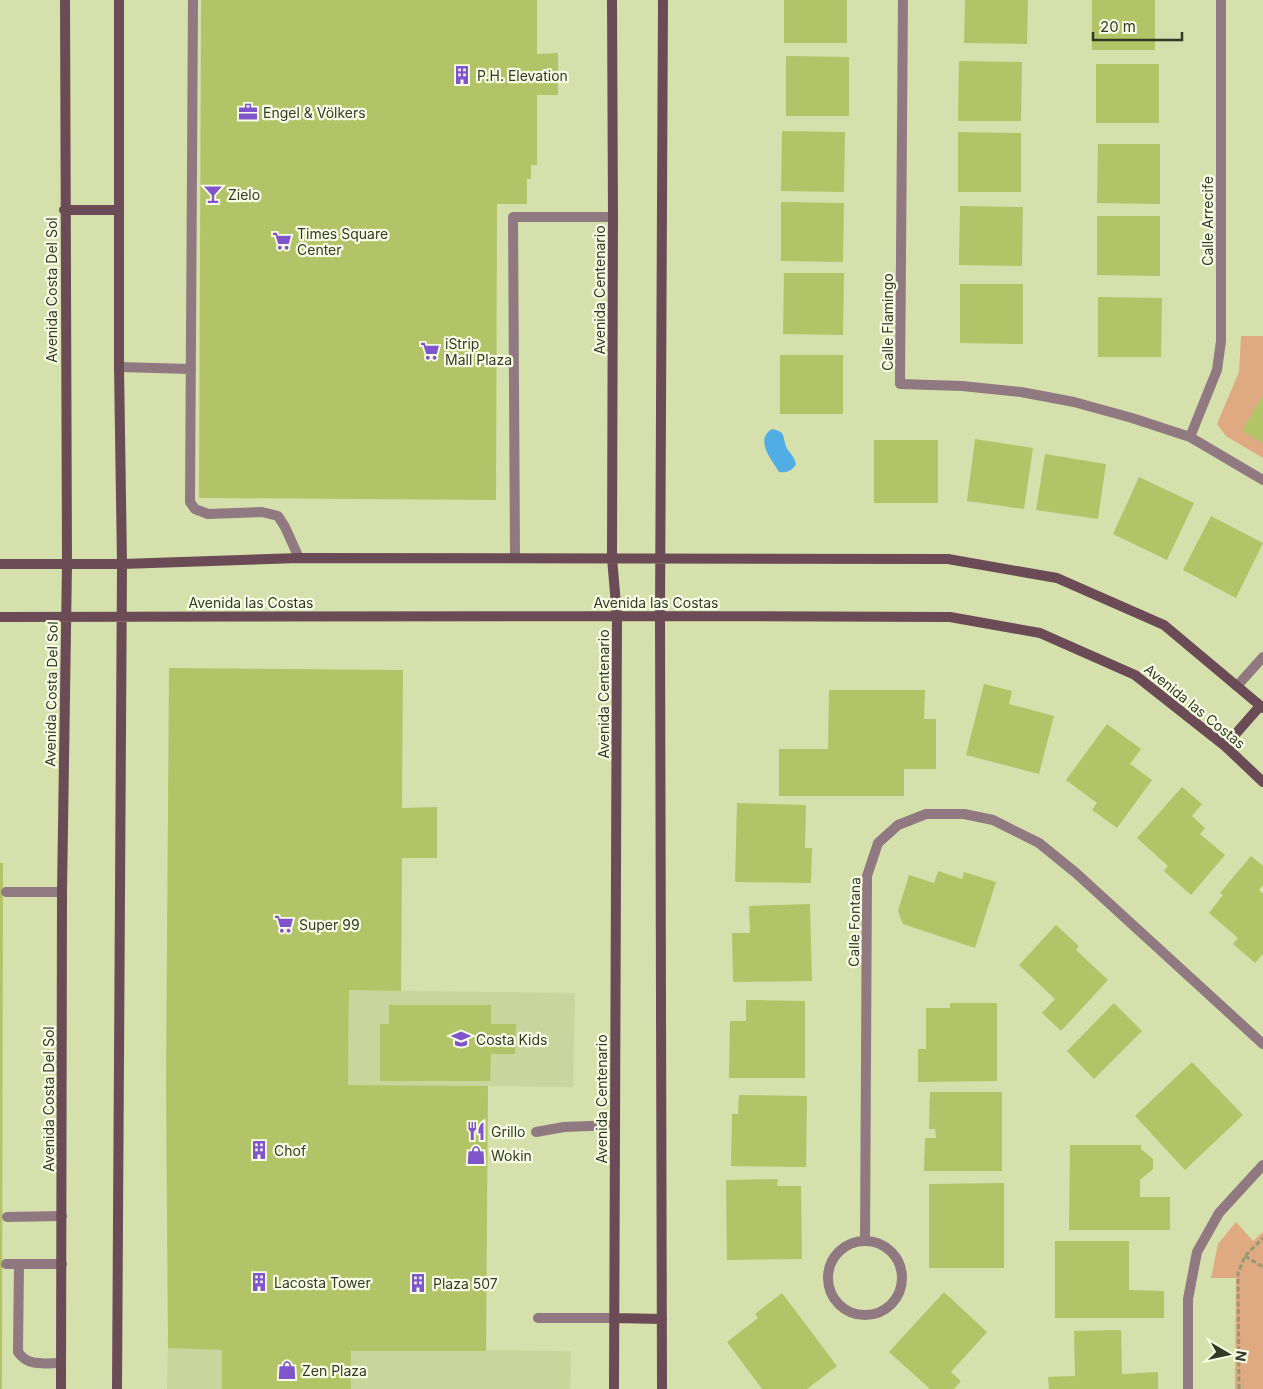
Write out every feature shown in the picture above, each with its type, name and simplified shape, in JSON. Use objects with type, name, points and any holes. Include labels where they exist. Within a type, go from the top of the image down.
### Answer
[{"type":"street","name":"Avenida Costa Del Sol","points":[[61,1389],[62,892],[67,564],[64,210],[65,0]]},
{"type":"street","points":[[117,1389],[122,616],[119,367],[119,0]]},
{"type":"street","points":[[193,0],[190,502],[195,509],[208,514],[262,512],[278,516],[299,558]]},
{"type":"street","name":"Avenida Centenario","points":[[612,0],[612,558],[617,616],[614,1389]]},
{"type":"street","points":[[662,1389],[660,558],[663,0]]},
{"type":"street","name":"Calle Flamingo","points":[[902,0],[900,384],[962,386],[1020,392],[1074,402],[1190,437],[1263,480]]},
{"type":"street","name":"Calle Arrecife","points":[[1190,437],[1216,370],[1221,341],[1220,0]]},
{"type":"street","points":[[64,210],[119,210]]},
{"type":"street","points":[[514,558],[513,217],[613,217]]},
{"type":"street","points":[[119,367],[191,369]]},
{"type":"street","points":[[0,564],[122,564],[299,558],[948,559],[1057,578],[1164,625],[1262,707],[1226,746]]},
{"type":"street","name":"Avenida las Costas","points":[[0,617],[950,617],[1040,633],[1134,675],[1226,746],[1263,782]]},
{"type":"street","points":[[1237,686],[1263,657]]},
{"type":"street","name":"Calle Fontana","points":[[865,1241],[867,876],[878,844],[898,825],[926,814],[964,814],[993,820],[1039,843],[1076,873],[1263,1044]]},
{"type":"street","points":[[6,892],[62,892]]},
{"type":"street","points":[[536,1132],[564,1128],[615,1125]]},
{"type":"street","points":[[1188,1389],[1188,1299],[1197,1252],[1219,1213],[1263,1165]]},
{"type":"street","points":[[7,1217],[62,1216]]},
{"type":"street","points":[[865,1241],[877,1243],[888,1249],[897,1258],[902,1270],[902,1282],[899,1294],[892,1305],[882,1312],[870,1316],[857,1316],[846,1311],[836,1303],[830,1292],[828,1281],[829,1269],[834,1257],[842,1248],[853,1243],[865,1241]]},
{"type":"street","points":[[6,1264],[62,1264]]},
{"type":"street","points":[[18,1264],[18,1352],[22,1358],[31,1363],[61,1363]]},
{"type":"street","points":[[538,1318],[662,1319]]},
{"type":"path","points":[[1239,1389],[1238,1273],[1245,1256],[1263,1238]]},
{"type":"path","points":[[1245,1256],[1263,1267]]},
{"type":"shaded area","points":[[1241,336],[1263,336],[1263,458],[1226,436],[1217,424],[1239,372]]},
{"type":"shaded area","name":"Costa Kids","points":[[349,990],[575,993],[573,1087],[348,1085]]},
{"type":"shaded area","points":[[1236,1222],[1253,1241],[1263,1232],[1263,1389],[1235,1389],[1236,1278],[1211,1278],[1218,1244]]},
{"type":"shaded area","points":[[168,1348],[571,1351],[570,1389],[167,1389]]},
{"type":"water","points":[[772,429],[782,433],[787,448],[795,460],[796,464],[789,471],[779,472],[766,450],[765,439]]},
{"type":"building","points":[[201,0],[537,0],[537,54],[558,53],[558,95],[537,95],[537,165],[531,165],[531,179],[527,179],[527,204],[497,204],[496,500],[199,498]]},
{"type":"building","points":[[784,0],[847,0],[847,43],[784,43]]},
{"type":"building","points":[[965,0],[1028,0],[1027,44],[964,43]]},
{"type":"building","points":[[1092,0],[1155,0],[1155,50],[1092,50]]},
{"type":"building","points":[[786,56],[849,57],[849,116],[786,116]]},
{"type":"building","points":[[959,61],[1022,62],[1021,121],[958,121]]},
{"type":"building","points":[[1096,64],[1159,64],[1159,123],[1096,123]]},
{"type":"building","points":[[782,131],[845,132],[844,192],[781,191]]},
{"type":"building","points":[[958,132],[1021,133],[1021,192],[958,192]]},
{"type":"building","points":[[1098,144],[1160,144],[1160,204],[1097,203]]},
{"type":"building","points":[[781,202],[844,203],[843,262],[781,261]]},
{"type":"building","points":[[960,206],[1023,207],[1022,266],[959,265]]},
{"type":"building","points":[[1097,216],[1160,216],[1160,276],[1097,275]]},
{"type":"building","points":[[784,273],[844,273],[843,335],[783,334]]},
{"type":"building","points":[[960,284],[1023,284],[1023,344],[960,343]]},
{"type":"building","points":[[1098,297],[1162,298],[1161,357],[1098,357]]},
{"type":"building","points":[[780,355],[843,355],[843,414],[780,414]]},
{"type":"building","points":[[1263,397],[1263,443],[1242,431]]},
{"type":"building","points":[[975,439],[1033,448],[1024,509],[967,501]]},
{"type":"building","points":[[874,440],[938,440],[938,503],[874,503]]},
{"type":"building","points":[[1045,454],[1106,464],[1098,519],[1036,510]]},
{"type":"building","points":[[1139,477],[1194,503],[1167,560],[1113,534]]},
{"type":"building","points":[[1211,516],[1263,543],[1236,598],[1183,570]]},
{"type":"building","points":[[169,668],[403,670],[402,808],[437,807],[437,858],[402,858],[401,991],[349,990],[348,1085],[488,1086],[486,1351],[351,1351],[351,1389],[222,1389],[222,1350],[168,1348],[166,1084]]},
{"type":"building","points":[[984,684],[1012,691],[1009,704],[1054,716],[1039,774],[966,755]]},
{"type":"building","points":[[829,690],[925,690],[924,719],[936,719],[936,769],[904,769],[904,796],[779,796],[779,749],[828,749]]},
{"type":"building","points":[[1107,724],[1141,749],[1130,764],[1152,780],[1117,828],[1092,810],[1097,803],[1066,780]]},
{"type":"building","points":[[1182,787],[1202,804],[1192,816],[1205,828],[1200,834],[1225,855],[1191,895],[1164,871],[1168,866],[1137,838]]},
{"type":"building","points":[[737,803],[806,805],[805,848],[812,848],[811,883],[735,882]]},
{"type":"building","points":[[1251,856],[1263,866],[1263,885],[1259,890],[1263,894],[1263,954],[1255,963],[1233,944],[1238,938],[1209,913],[1223,895],[1220,893]]},
{"type":"building","points":[[0,863],[3,863],[2,1389],[0,1389]]},
{"type":"building","points":[[938,871],[962,879],[964,872],[996,882],[975,948],[903,924],[898,911],[909,875],[934,883]]},
{"type":"building","points":[[810,904],[812,981],[733,982],[732,933],[750,933],[749,906]]},
{"type":"building","points":[[1056,925],[1079,946],[1076,950],[1108,980],[1061,1031],[1042,1013],[1055,999],[1019,965]]},
{"type":"building","points":[[746,1000],[805,1001],[805,1078],[729,1078],[730,1021],[746,1021]]},
{"type":"building","points":[[950,1003],[997,1003],[997,1081],[918,1082],[918,1049],[926,1049],[926,1008],[950,1008]]},
{"type":"building","points":[[1114,1003],[1142,1031],[1094,1079],[1067,1051]]},
{"type":"building","points":[[389,1005],[491,1005],[491,1024],[516,1024],[515,1054],[491,1054],[490,1081],[380,1081],[380,1024],[389,1024]]},
{"type":"building","points":[[1192,1062],[1243,1115],[1185,1170],[1135,1116]]},
{"type":"building","points":[[930,1092],[1002,1092],[1002,1171],[924,1171],[925,1138],[936,1138],[935,1129],[929,1129]]},
{"type":"building","points":[[739,1095],[807,1096],[806,1167],[731,1166],[732,1114],[738,1114]]},
{"type":"building","points":[[1070,1145],[1141,1145],[1141,1149],[1153,1159],[1153,1169],[1140,1180],[1140,1197],[1170,1197],[1170,1230],[1069,1230]]},
{"type":"building","points":[[778,1179],[777,1186],[801,1186],[802,1259],[727,1260],[726,1180]]},
{"type":"building","points":[[1004,1183],[1004,1268],[929,1268],[929,1184]]},
{"type":"building","points":[[1055,1241],[1129,1241],[1129,1290],[1164,1291],[1164,1318],[1055,1318]]},
{"type":"building","points":[[944,1292],[987,1332],[951,1372],[961,1381],[954,1389],[930,1389],[889,1352]]},
{"type":"building","points":[[782,1293],[837,1366],[807,1389],[762,1389],[727,1342],[758,1318],[755,1314]]},
{"type":"building","points":[[1121,1330],[1122,1374],[1158,1372],[1158,1389],[1049,1389],[1048,1377],[1075,1376],[1074,1331]]},
{"type":"place","name":"P.H. Elevation","points":[[462,75]]},
{"type":"place","name":"Engel & Völkers","points":[[248,112]]},
{"type":"place","name":"Zielo","points":[[213,194]]},
{"type":"place","name":"Times Square Center","points":[[282,241]]},
{"type":"place","name":"iStrip Mall Plaza","points":[[430,351]]},
{"type":"place","name":"Super 99","points":[[284,924]]},
{"type":"place","name":"Costa Kids","points":[[461,1039]]},
{"type":"place","name":"Grillo","points":[[476,1131]]},
{"type":"place","name":"Chof","points":[[259,1150]]},
{"type":"place","name":"Wokin","points":[[476,1155]]},
{"type":"place","name":"Lacosta Tower","points":[[259,1282]]},
{"type":"place","name":"Plaza 507","points":[[418,1283]]},
{"type":"place","name":"Zen Plaza","points":[[287,1370]]}]
